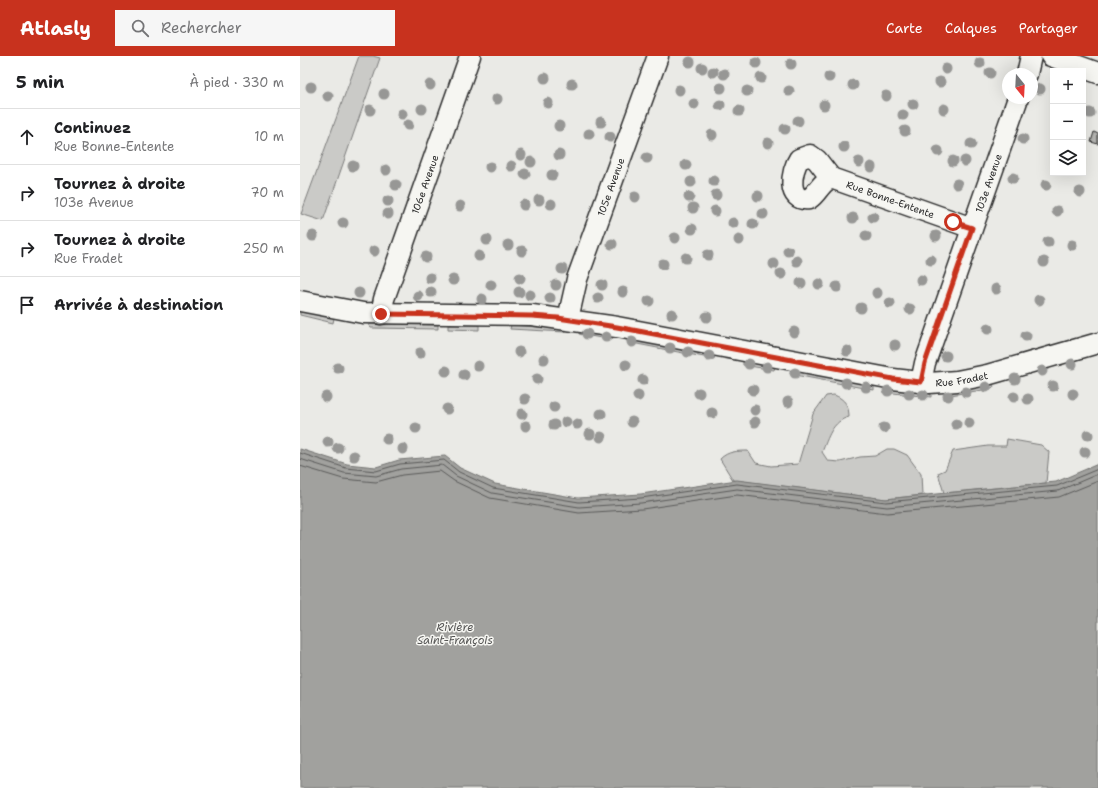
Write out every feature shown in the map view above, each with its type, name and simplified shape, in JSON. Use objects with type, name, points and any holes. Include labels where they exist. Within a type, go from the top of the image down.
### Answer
[{"type":"street","name":"106e Avenue","points":[[381,314],[384,299],[470,56]]},
{"type":"street","name":"105e Avenue","points":[[568,319],[577,279],[658,56]]},
{"type":"street","points":[[1028,68],[1031,56]]},
{"type":"street","points":[[1051,56],[1098,72]]},
{"type":"street","name":"103e Avenue","points":[[921,382],[923,368],[1016,104]]},
{"type":"street","name":"Rue Bonne-Entente","points":[[831,178],[972,228]]},
{"type":"street","name":"Rue Fradet","points":[[300,301],[354,312],[381,314],[532,316],[568,319],[893,379],[921,382],[948,382],[977,377],[1098,343]]},
{"type":"shaded area","points":[[359,56],[373,56],[380,58],[323,221],[301,214]]},
{"type":"shaded area","points":[[300,311],[334,318],[333,323],[300,315]]},
{"type":"shaded area","points":[[368,324],[438,325],[438,329],[371,328]]},
{"type":"shaded area","points":[[448,325],[479,325],[479,330],[448,329]]},
{"type":"shaded area","points":[[511,325],[565,329],[565,332],[510,329]]},
{"type":"shaded area","points":[[579,331],[613,336],[612,340],[579,334]]},
{"type":"shaded area","points":[[628,338],[715,355],[714,359],[627,342]]},
{"type":"shaded area","points":[[743,361],[775,366],[774,370],[743,365]]},
{"type":"shaded area","points":[[791,370],[874,386],[874,390],[790,374]]},
{"type":"shaded area","points":[[992,383],[994,387],[989,389],[944,396],[944,393]]},
{"type":"shaded area","points":[[884,388],[931,394],[931,397],[884,392]]},
{"type":"shaded area","points":[[834,395],[846,403],[849,417],[838,422],[831,431],[822,452],[828,461],[840,462],[860,457],[875,456],[887,449],[894,449],[907,455],[921,474],[922,495],[886,499],[733,480],[720,459],[726,454],[733,452],[748,451],[756,463],[771,466],[798,464],[813,414],[826,396]]},
{"type":"shaded area","points":[[1007,439],[1041,445],[1049,452],[1046,483],[944,493],[938,473],[945,470],[953,451],[988,446],[1006,446]]},
{"type":"water","name":"Rivière Saint-François","points":[[300,449],[347,464],[376,467],[399,460],[445,456],[460,468],[495,484],[578,498],[641,494],[737,480],[886,499],[1056,482],[1098,464],[1098,788],[300,788]]},
{"type":"building","points":[[1094,132],[1098,134],[1098,144],[1091,142]]},
{"type":"route","points":[[381,314],[532,316],[558,318],[617,327],[904,381],[921,382],[922,372],[972,228],[953,222]]}]
